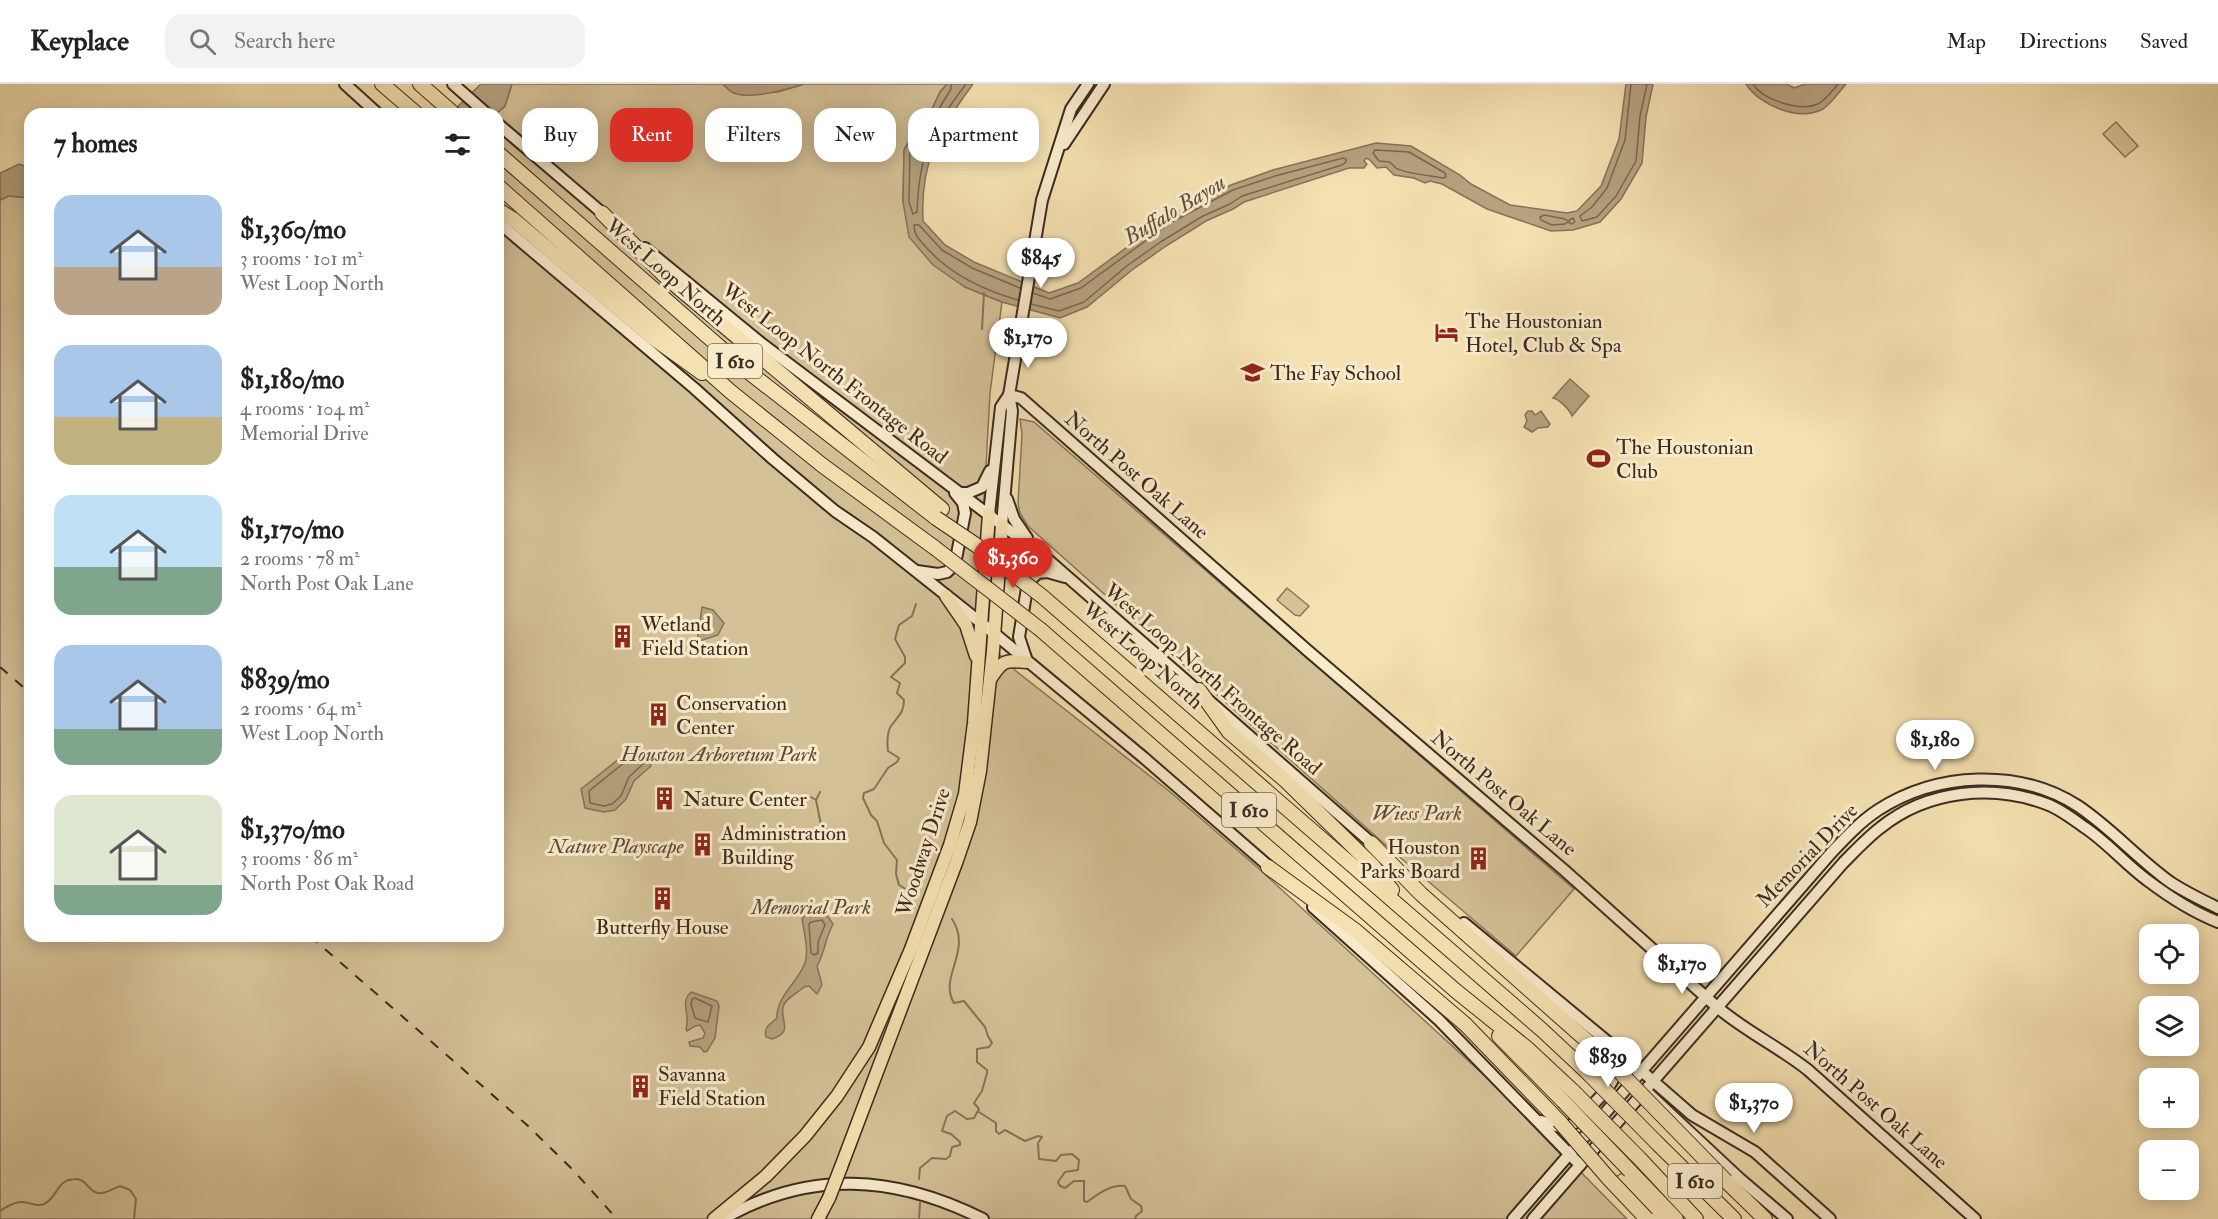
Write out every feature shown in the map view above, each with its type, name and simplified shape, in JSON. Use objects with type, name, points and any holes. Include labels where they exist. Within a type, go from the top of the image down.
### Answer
[{"type":"highway","points":[[382,84],[410,108]]},
{"type":"highway","points":[[420,84],[447,108]]},
{"type":"highway","name":"West Loop North","points":[[504,158],[746,370],[939,513],[976,545],[1044,597],[1542,1030],[1734,1219]]},
{"type":"highway","name":"I 610","points":[[504,191],[732,392],[822,465],[1041,630],[1456,991],[1568,1096],[1641,1160],[1696,1219]]},
{"type":"highway","points":[[602,213],[667,278],[939,513]]},
{"type":"highway","points":[[504,217],[512,226],[683,361],[732,392]]},
{"type":"highway","points":[[1199,690],[1229,732],[1286,781],[1373,866],[1414,918]]},
{"type":"highway","points":[[1371,843],[1421,894],[1609,1051],[1765,1219]]},
{"type":"highway","points":[[1268,867],[1356,932],[1466,1024],[1556,1117],[1647,1219]]},
{"type":"highway","points":[[1568,1096],[1662,1219]]},
{"type":"highway","points":[[1556,1117],[1676,1219]]},
{"type":"main road","points":[[345,84],[371,108]]},
{"type":"main road","points":[[453,84],[480,108]]},
{"type":"main road","name":"Woodway Drive","points":[[714,1219],[774,1169],[805,1136],[837,1096],[869,1047],[917,951],[970,822],[980,771],[991,679],[1012,411],[1009,395],[1035,234],[1045,190],[1071,109],[1088,84]]},
{"type":"main road","name":"Woodway Drive","points":[[1056,155],[1104,84]]},
{"type":"main road","points":[[1094,100],[1113,84]]},
{"type":"main road","name":"West Loop North Frontage Road","points":[[504,129],[558,177],[761,343],[1046,558],[1371,843]]},
{"type":"main road","points":[[504,224],[512,226],[773,459],[835,511],[917,571],[1143,757],[1439,1020],[1580,1165]]},
{"type":"main road","name":"Woodway Drive","points":[[818,1219],[841,1167],[917,951],[965,794],[971,753],[982,625],[989,514],[1001,406],[1009,395]]},
{"type":"main road","name":"North Post Oak Lane","points":[[1009,395],[1021,398],[1307,650],[1564,870],[1736,1024],[1789,1055],[1809,1070],[1975,1219]]},
{"type":"main road","points":[[959,493],[982,487],[997,448]]},
{"type":"main road","points":[[917,571],[938,574],[947,572],[955,564],[965,513],[963,503],[948,485]]},
{"type":"main road","points":[[1005,495],[1011,512],[1024,535],[1046,558]]},
{"type":"main road","points":[[1027,662],[1019,637],[1028,582],[1038,573],[1047,572],[1071,579]]},
{"type":"main road","points":[[946,596],[966,625],[978,663]]},
{"type":"main road","points":[[991,679],[998,666],[1005,661],[1027,662]]},
{"type":"main road","name":"Memorial Drive","points":[[1513,1219],[1831,853],[1865,820],[1900,798],[1942,784],[1964,781],[1993,780],[2042,787],[2095,818],[2169,881],[2218,908]]},
{"type":"main road","name":"Memorial Drive","points":[[1533,1219],[1843,863],[1881,827],[1912,808],[1954,795],[1975,792],[2021,796],[2052,806],[2086,828],[2147,880],[2184,904],[2218,922]]},
{"type":"main road","points":[[2184,904],[2190,894]]},
{"type":"main road","points":[[1717,1007],[1722,993],[1756,938]]},
{"type":"main road","points":[[1538,1120],[1558,1128],[1570,1126],[1576,1122],[1612,1082],[1617,1073],[1619,1063],[1609,1051]]},
{"type":"main road","points":[[1609,1051],[1648,1085],[1739,1178],[1787,1219]]},
{"type":"main road","points":[[1648,1085],[1703,1123],[1755,1152],[1830,1219]]},
{"type":"main road","points":[[723,1219],[786,1192],[811,1186],[853,1183],[910,1190],[939,1199],[983,1219]]},
{"type":"green space","name":"Memorial Park","points":[[512,84],[723,84],[734,93],[778,92],[804,84],[947,84],[940,92],[932,108],[908,108],[908,143],[904,150],[903,202],[965,287],[1002,302],[990,393],[977,631],[1016,671],[1169,791],[1257,867],[1497,1087],[1627,1219],[0,1219],[0,200],[9,196],[24,197],[24,942],[504,942],[503,108]]},
{"type":"green space","points":[[2116,122],[2138,146],[2125,157],[2103,134]]},
{"type":"green space","name":"Wiess Park","points":[[1020,419],[1034,422],[1574,889],[1516,956],[1389,848],[1028,526],[1020,513],[1018,504],[1022,434]]},
{"type":"green space","points":[[1287,588],[1309,606],[1300,616],[1295,615],[1277,600]]},
{"type":"water","points":[[481,84],[512,84],[503,108],[456,108]]},
{"type":"water","points":[[723,84],[804,84],[769,93],[741,95]]},
{"type":"water","points":[[947,84],[973,84],[956,108],[932,108],[940,92]]},
{"type":"water","points":[[1626,84],[1653,84],[1646,117],[1642,163],[1621,199],[1600,222],[1573,230],[1551,231],[1487,209],[1442,184],[1430,181],[1425,183],[1414,178],[1394,175],[1386,167],[1377,168],[1366,158],[1364,161],[1367,164],[1364,168],[1349,168],[1244,202],[1206,221],[1132,270],[1087,307],[1060,318],[1002,302],[965,287],[933,265],[909,237],[903,202],[904,150],[908,143],[908,162],[929,162],[925,181],[923,221],[945,245],[974,262],[1049,293],[1078,283],[1167,218],[1231,185],[1273,170],[1376,143],[1411,146],[1471,184],[1510,205],[1567,213],[1577,211],[1601,186],[1619,139]]},
{"type":"water","points":[[1746,84],[1787,84],[1794,88],[1805,84],[1846,84],[1823,109],[1803,114],[1770,105],[1752,92]]},
{"type":"water","points":[[19,164],[24,166],[24,197],[9,196],[0,200],[0,173]]},
{"type":"water","points":[[1570,379],[1589,396],[1572,416],[1564,405],[1553,398]]},
{"type":"water","points":[[1528,411],[1532,411],[1535,415],[1541,411],[1550,424],[1548,427],[1538,428],[1532,432],[1524,427],[1527,421],[1525,415]]},
{"type":"water","points":[[702,607],[713,610],[724,623],[718,635],[697,642]]},
{"type":"water","points":[[634,747],[646,754],[651,766],[634,781],[626,799],[615,810],[604,812],[585,808],[581,789]]},
{"type":"water","points":[[809,910],[811,915],[815,916],[821,912],[833,924],[817,966],[822,985],[817,994],[809,986],[804,987],[786,1001],[783,1007],[785,1026],[783,1033],[772,1039],[766,1037],[767,1028],[777,1018],[780,1003],[805,963],[806,947],[802,919]]},
{"type":"water","points":[[691,992],[717,1001],[719,1006],[715,1038],[704,1052],[700,1047],[690,1046],[689,1042],[703,1038],[705,1033],[700,1025],[687,1031],[686,1029],[685,1005]]},
{"type":"waterway","points":[[982,329],[984,293]]},
{"type":"waterway","points":[[916,604],[912,616],[899,625],[895,639],[905,657],[905,663],[891,677],[900,683],[897,693],[904,700],[904,704],[890,729],[887,745],[888,751],[899,758],[888,768],[874,789],[864,793],[863,798],[871,815],[877,821],[884,843],[897,860],[896,874],[899,885],[916,895]]},
{"type":"waterway","points":[[820,792],[816,800],[811,797],[816,800],[821,825],[827,829]]},
{"type":"waterway","points":[[919,1179],[920,1168],[932,1158],[946,1159],[950,1156],[952,1147],[960,1145],[960,1142],[951,1134],[942,1131],[947,1116],[955,1111],[967,1119],[974,1118],[979,1109],[974,1103],[982,1091],[987,1073],[987,1070],[977,1062],[977,1049],[989,1047],[992,1043],[985,1027],[964,1001],[954,1003],[950,993],[959,942],[952,919]]},
{"type":"waterway","points":[[979,1112],[996,1123],[996,1131],[999,1134],[1005,1130],[1025,1141],[1038,1136],[1042,1137],[1038,1143],[1039,1159],[1056,1161],[1061,1155],[1072,1154],[1079,1160],[1078,1170],[1065,1172],[1058,1182],[1065,1188],[1074,1181],[1084,1181],[1084,1201],[1087,1202],[1110,1188],[1125,1186],[1131,1199],[1141,1206],[1142,1211],[1135,1219]]},
{"type":"waterway","points":[[0,1211],[18,1202],[44,1204],[64,1182],[79,1179],[98,1193],[120,1186],[130,1190],[136,1199],[134,1219]]},
{"type":"waterway","points":[[919,1219],[920,1203]]},
{"type":"railway","points":[[0,667],[24,688]]},
{"type":"railway","points":[[317,942],[527,1125],[573,1170],[617,1219]]},
{"type":"place","name":"The Houstonian Hotel, Club & Spa","points":[[1447,333]]},
{"type":"place","name":"The Fay School","points":[[1252,373]]},
{"type":"place","name":"The Houstonian Club","points":[[1598,459]]},
{"type":"place","name":"Wetland Field Station","points":[[623,636]]},
{"type":"place","name":"Conservation Center","points":[[658,715]]},
{"type":"place","name":"Nature Center","points":[[665,799]]},
{"type":"place","name":"Administration Building","points":[[703,845]]},
{"type":"place","name":"Houston Parks Board","points":[[1478,859]]},
{"type":"place","name":"Butterfly House","points":[[662,899]]},
{"type":"place","name":"Savanna Field Station","points":[[640,1086]]},
{"type":"water label","name":"Buffalo Bayou","points":[[1174,209]]},
{"type":"park label","name":"Houston Arboretum Park","points":[[719,754]]},
{"type":"park label","name":"Nature Playscape","points":[[616,846]]}]
